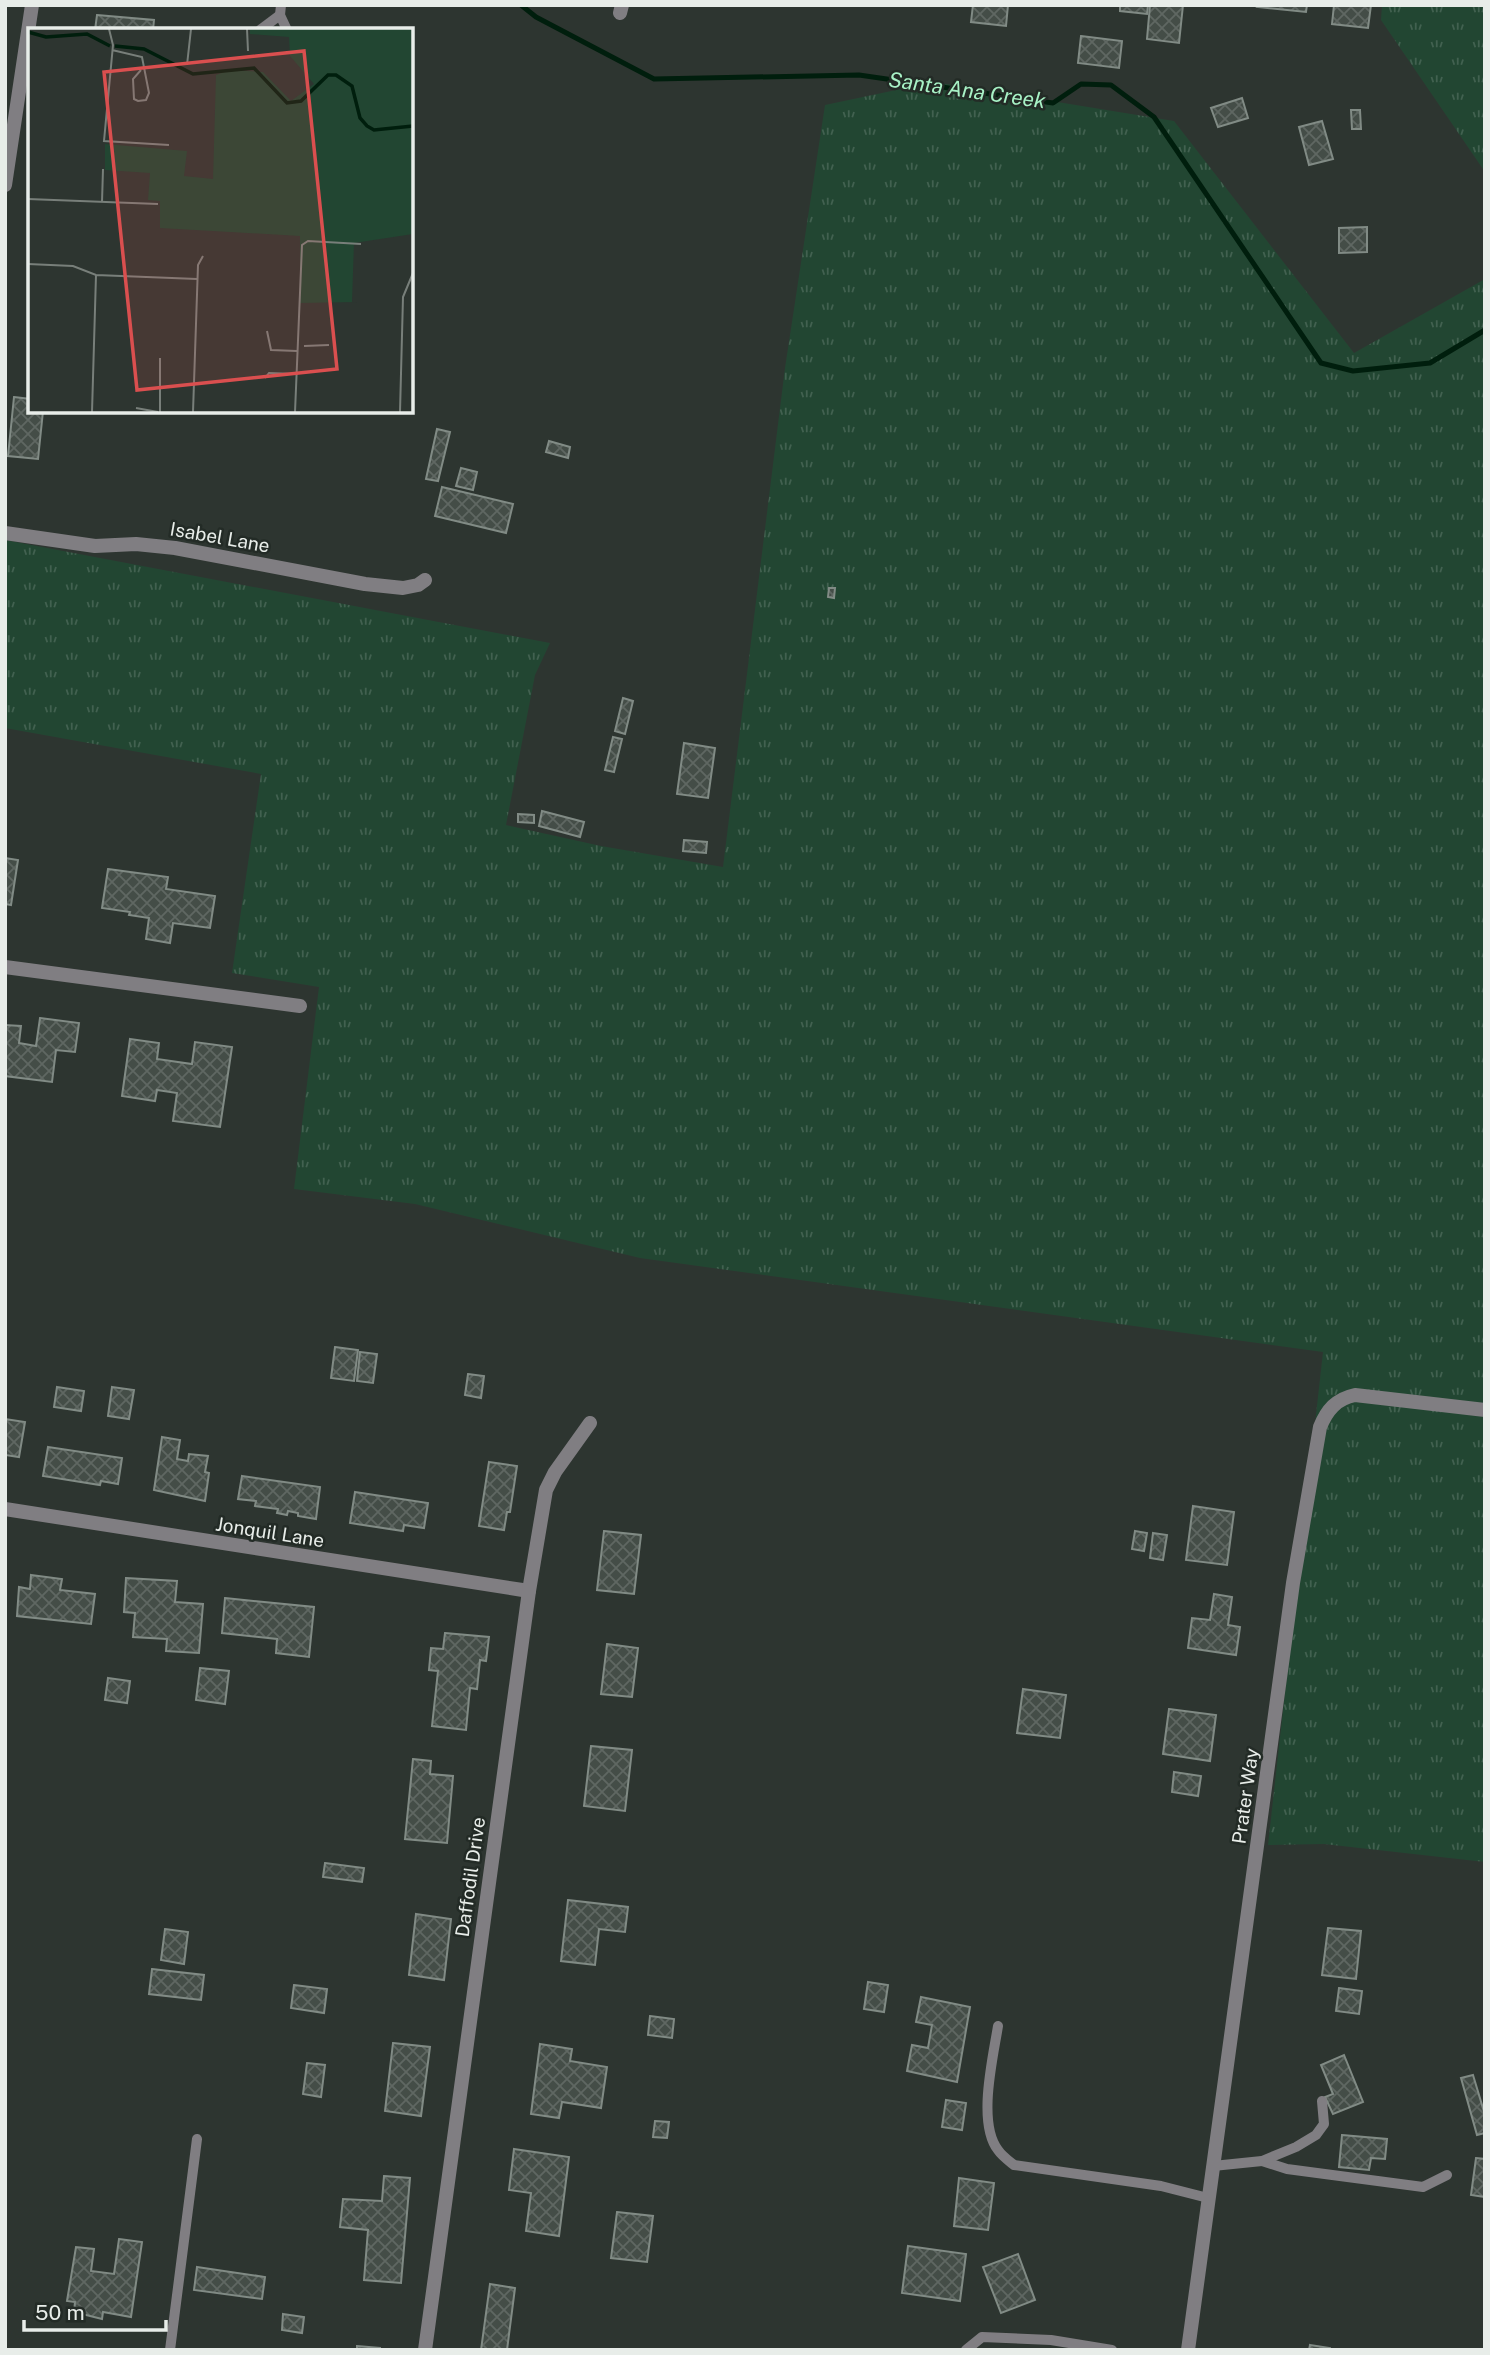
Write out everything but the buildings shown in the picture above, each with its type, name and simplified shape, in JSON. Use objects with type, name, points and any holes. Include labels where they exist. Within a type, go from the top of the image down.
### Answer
[{"type":"street","points":[[29,28],[32,5]]},
{"type":"street","points":[[5,186],[28,32]]},
{"type":"street","name":"Isabel Lane","points":[[5,533],[95,546],[136,544],[175,548],[365,584],[403,588],[418,585],[425,580]]},
{"type":"street","points":[[5,967],[300,1006]]},
{"type":"street","name":"Prater Way","points":[[1188,2350],[1293,1583],[1320,1427],[1330,1408],[1355,1395],[1485,1409]]},
{"type":"street","name":"Daffodil Drive","points":[[425,2350],[529,1591],[546,1490],[555,1472],[590,1423]]},
{"type":"street","name":"Jonquil Lane","points":[[5,1509],[529,1591]]},
{"type":"lane","points":[[262,28],[280,10],[286,28]]},
{"type":"lane","points":[[998,2026],[987,2116],[990,2134],[997,2150],[1014,2165],[1161,2186],[1208,2198]]},
{"type":"lane","points":[[1213,2166],[1262,2161],[1296,2147],[1316,2135],[1324,2124],[1322,2101]]},
{"type":"lane","points":[[170,2350],[197,2139]]},
{"type":"lane","points":[[1262,2161],[1287,2169],[1423,2187],[1447,2175]]},
{"type":"lane","points":[[966,2350],[982,2337],[1051,2340],[1112,2350]]},
{"type":"green space","points":[[1382,5],[1485,5],[1485,172],[1381,20]]},
{"type":"green space","points":[[934,82],[1174,121],[1354,353],[1485,279],[1485,1862],[1324,1844],[1268,1845],[1323,1352],[640,1258],[415,1204],[294,1189],[319,987],[232,973],[261,774],[5,728],[5,540],[550,643],[535,675],[506,825],[601,846],[723,867],[785,368],[825,105]]},
{"type":"waterway","name":"Santa Ana Creek","points":[[521,5],[536,17],[654,79],[859,75],[1053,103],[1081,84],[1111,85],[1154,117],[1321,363],[1353,371],[1430,363],[1485,330]]}]
